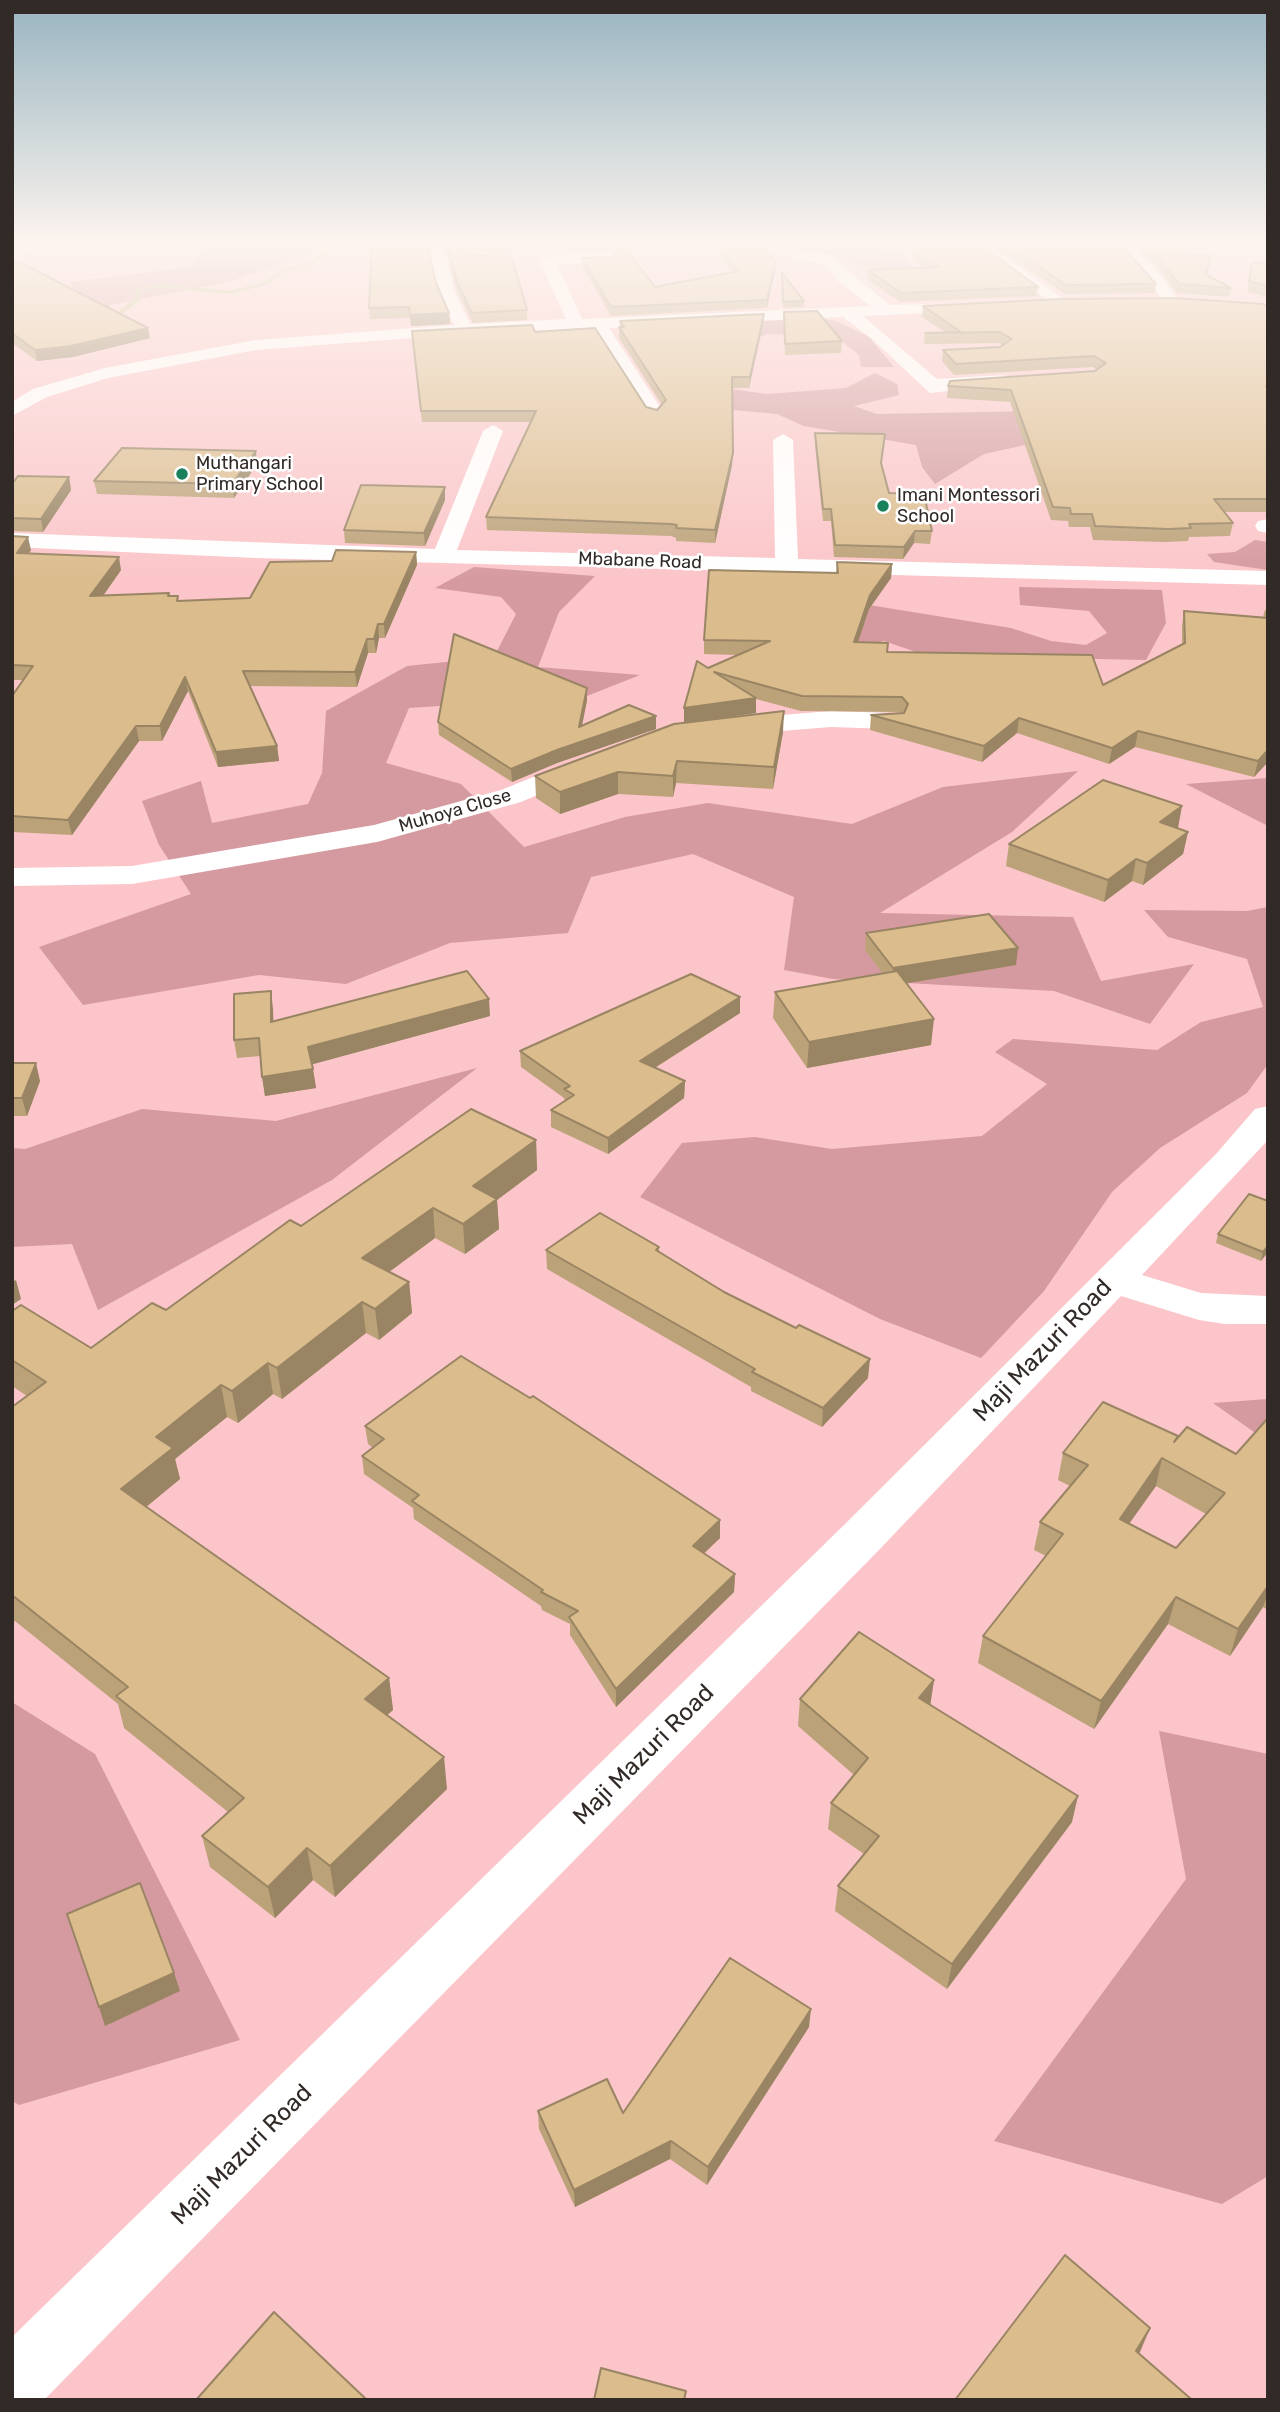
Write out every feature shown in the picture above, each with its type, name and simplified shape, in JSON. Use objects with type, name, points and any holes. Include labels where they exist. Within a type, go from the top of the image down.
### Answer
[{"type":"street","points":[[12,410],[40,393],[105,373],[185,357]]},
{"type":"street","points":[[619,357],[655,413]]},
{"type":"street","points":[[901,357],[934,387],[1026,379]]},
{"type":"street","points":[[443,556],[493,431]]},
{"type":"street","points":[[783,440],[787,566]]},
{"type":"street","name":"Mbabane Road","points":[[12,541],[443,556],[1268,578]]},
{"type":"street","points":[[1057,552],[1080,572]]},
{"type":"street","points":[[707,730],[771,722],[891,721]]},
{"type":"street","name":"Muhoya Close","points":[[12,877],[132,876],[377,833],[511,796],[607,756]]},
{"type":"street","name":"Maji Mazuri Road","points":[[12,2384],[860,1539],[1229,1162],[1268,1117]]},
{"type":"street","points":[[1112,1280],[1199,1306],[1224,1310],[1268,1310]]},
{"type":"shaded area","points":[[12,357],[1268,357],[1268,2400],[12,2400]]},
{"type":"shaded area","points":[[859,357],[885,357],[894,367],[861,367]]},
{"type":"shaded area","points":[[875,373],[897,384],[899,395],[854,406],[877,414],[1035,411],[1039,442],[984,454],[935,484],[922,467],[916,445],[804,426],[777,414],[677,405],[680,382],[767,394],[846,388]]},
{"type":"shaded area","points":[[1255,540],[1268,542],[1268,570],[1214,562],[1207,554],[1235,552]]},
{"type":"shaded area","points":[[474,567],[595,576],[559,612],[538,667],[640,675],[587,696],[409,708],[386,763],[461,784],[524,847],[625,817],[708,803],[852,824],[943,787],[1078,771],[1012,832],[880,913],[1073,917],[1101,981],[1194,964],[1150,1024],[1054,991],[833,979],[784,970],[794,897],[693,854],[591,877],[568,933],[450,943],[346,984],[259,975],[83,1005],[39,947],[191,894],[159,845],[142,801],[201,781],[212,823],[308,804],[322,773],[326,711],[407,666],[494,657],[516,614],[501,597],[435,588]]},
{"type":"shaded area","points":[[1019,587],[1162,590],[1166,623],[1146,660],[1051,658],[945,662],[884,641],[823,655],[869,605],[1011,628],[1051,641],[1086,645],[1107,633],[1089,611],[1020,605]]},
{"type":"shaded area","points":[[1268,778],[1268,826],[1186,784]]},
{"type":"shaded area","points":[[1268,907],[1268,1064],[1247,1093],[1160,1148],[1112,1192],[1044,1291],[981,1358],[880,1319],[640,1197],[682,1143],[755,1137],[832,1149],[982,1136],[1047,1084],[995,1052],[1013,1039],[1157,1050],[1201,1022],[1263,1007],[1247,959],[1168,937],[1144,910],[1247,911]]},
{"type":"shaded area","points":[[477,1068],[332,1180],[98,1310],[72,1244],[12,1247],[12,1148],[25,1149],[142,1109],[276,1121]]},
{"type":"shaded area","points":[[1268,1399],[1268,1442],[1213,1403]]},
{"type":"shaded area","points":[[12,1702],[95,1754],[240,2040],[19,2105],[12,2101]]},
{"type":"shaded area","points":[[1159,1731],[1268,1754],[1268,2176],[1222,2204],[994,2141],[1186,1879]]},
{"type":"building","points":[[415,357],[613,357],[646,407],[657,410],[666,400],[638,357],[755,357],[750,377],[732,377],[733,453],[715,530],[676,528],[677,525],[671,524],[486,517],[536,411],[421,411]]},
{"type":"building","points":[[949,357],[1084,357],[956,364]]},
{"type":"building","points":[[1095,357],[1268,357],[1268,499],[1214,499],[1233,523],[1189,524],[1191,528],[1168,529],[1095,526],[1092,514],[1071,514],[1070,508],[1053,507],[1011,390],[948,386],[950,381],[1095,371],[1106,363]]},
{"type":"building","points":[[815,433],[885,434],[881,463],[889,493],[924,494],[932,531],[915,531],[904,547],[835,545],[831,509],[823,509]]},
{"type":"building","points":[[122,448],[256,451],[232,484],[94,481]]},
{"type":"building","points":[[18,476],[69,477],[41,519],[12,518],[12,484]]},
{"type":"building","points":[[361,485],[445,487],[424,533],[344,530]]},
{"type":"building","points":[[12,536],[28,537],[17,553],[119,557],[90,596],[169,593],[168,596],[178,596],[177,601],[250,598],[270,562],[332,561],[336,550],[416,552],[384,624],[378,624],[374,639],[367,639],[355,672],[243,671],[277,746],[216,752],[185,677],[160,726],[136,726],[68,820],[12,816],[12,696],[33,666],[12,665]]},
{"type":"building","points":[[837,562],[892,564],[870,595],[854,642],[888,643],[887,652],[1092,655],[1103,685],[1185,643],[1184,611],[1268,618],[1268,750],[1258,761],[1138,731],[1112,748],[1019,718],[984,746],[871,715],[904,713],[908,704],[902,697],[802,696],[714,672],[756,698],[684,708],[697,661],[708,668],[770,641],[704,640],[709,570],[838,573]]},
{"type":"building","points":[[454,634],[587,688],[579,727],[629,705],[656,716],[511,769],[438,722]]},
{"type":"building","points":[[784,711],[774,767],[677,761],[673,776],[618,772],[560,792],[535,776],[674,724]]},
{"type":"building","points":[[1103,780],[1182,806],[1160,822],[1188,832],[1147,863],[1136,859],[1108,880],[1009,844]]},
{"type":"building","points":[[989,914],[1018,948],[893,968],[866,933]]},
{"type":"building","points":[[467,971],[489,999],[308,1047],[313,1069],[262,1077],[259,1038],[234,1040],[234,994],[271,991],[271,1022]]},
{"type":"building","points":[[897,971],[934,1019],[809,1042],[775,992]]},
{"type":"building","points":[[691,974],[740,997],[640,1061],[685,1081],[608,1138],[551,1110],[574,1095],[564,1089],[570,1086],[520,1051]]},
{"type":"building","points":[[12,1063],[36,1063],[22,1098],[12,1098]]},
{"type":"building","points":[[471,1109],[536,1140],[473,1186],[497,1199],[463,1224],[433,1208],[362,1258],[409,1282],[375,1309],[362,1302],[277,1368],[268,1363],[232,1391],[221,1385],[156,1437],[173,1448],[121,1489],[389,1678],[365,1699],[444,1757],[330,1866],[307,1848],[268,1887],[202,1836],[244,1798],[116,1696],[128,1687],[12,1595],[12,1407],[46,1382],[12,1360],[12,1311],[21,1305],[91,1348],[152,1303],[166,1310],[290,1220],[301,1226]]},
{"type":"building","points":[[1249,1194],[1268,1201],[1268,1246],[1263,1252],[1218,1234]]},
{"type":"building","points":[[600,1213],[659,1247],[656,1250],[724,1292],[796,1328],[799,1325],[870,1359],[823,1408],[752,1372],[755,1369],[546,1250]]},
{"type":"building","points":[[461,1356],[530,1398],[533,1396],[720,1520],[693,1546],[735,1574],[616,1689],[569,1617],[578,1611],[541,1592],[543,1590],[412,1501],[419,1495],[362,1456],[384,1439],[365,1426]]},
{"type":"building","points":[[1103,1402],[1178,1436],[1174,1442],[1187,1427],[1236,1454],[1268,1418],[1268,1586],[1238,1629],[1176,1597],[1101,1701],[983,1636],[1063,1534],[1040,1522],[1088,1465],[1063,1453]],"holes":[[[1162,1458],[1225,1493],[1176,1548],[1120,1519]]]},
{"type":"building","points":[[859,1632],[934,1680],[919,1698],[1078,1796],[952,1964],[838,1886],[879,1836],[831,1803],[868,1758],[800,1699]]},
{"type":"building","points":[[140,1883],[174,1973],[99,2007],[67,1914]]},
{"type":"building","points":[[730,1958],[811,2009],[708,2167],[671,2141],[574,2190],[538,2111],[607,2079],[623,2113]]},
{"type":"building","points":[[1065,2255],[1150,2328],[1136,2351],[1191,2400],[955,2400]]},
{"type":"building","points":[[274,2312],[367,2400],[196,2400]]},
{"type":"building","points":[[601,2368],[686,2391],[684,2400],[594,2400]]},
{"type":"place","name":"Muthangari Primary School","points":[[182,474]]},
{"type":"place","name":"Imani Montessori School","points":[[883,506]]}]
